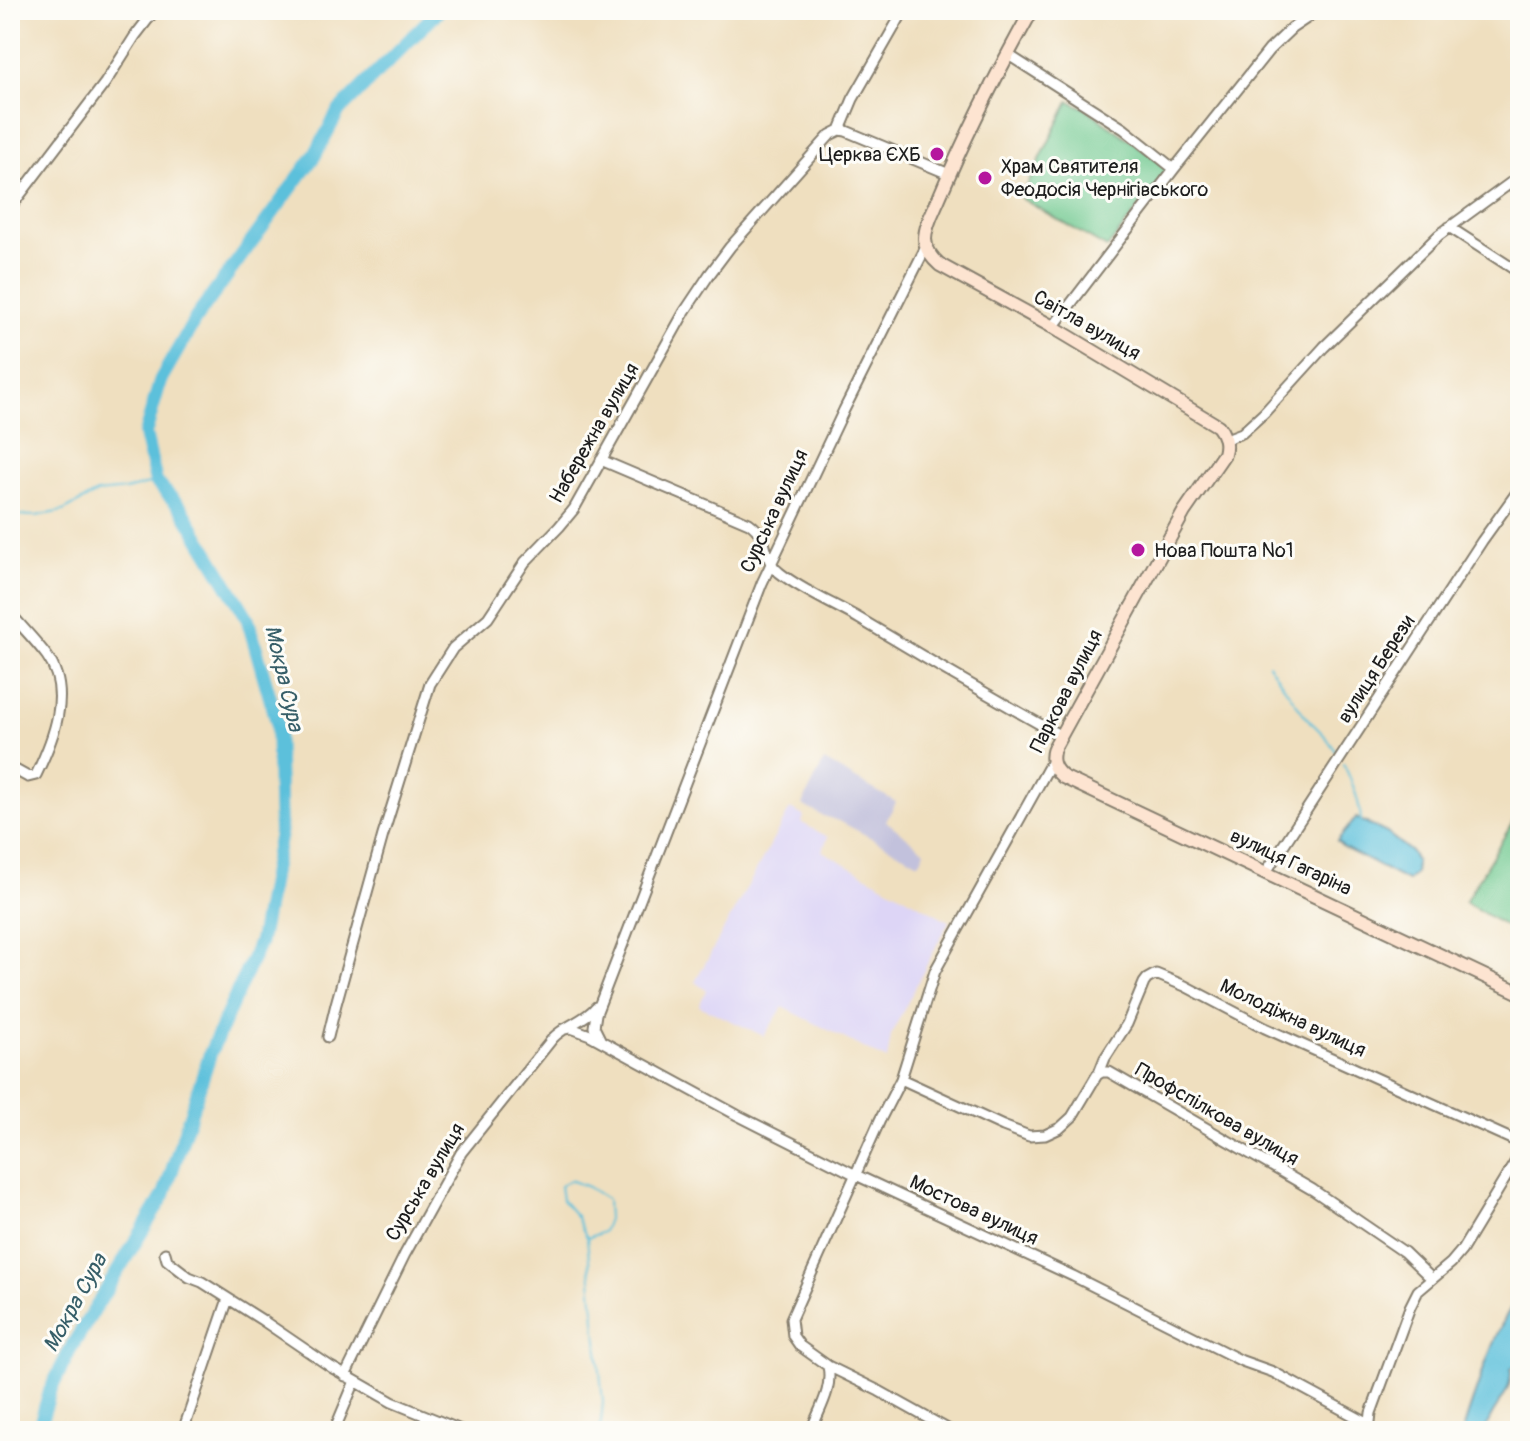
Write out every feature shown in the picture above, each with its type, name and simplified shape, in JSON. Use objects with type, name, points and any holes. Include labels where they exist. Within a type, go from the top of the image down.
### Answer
[{"type":"street","points":[[10,208],[105,83],[155,10]]},
{"type":"street","name":"Набережна вулиця","points":[[328,1037],[383,835],[430,684],[453,648],[488,618],[525,562],[574,509],[685,311],[730,247],[830,135],[840,130],[853,99],[904,10]]},
{"type":"street","name":"Сурська вулиця","points":[[605,1044],[596,1034],[594,1020],[762,583],[926,247],[926,230],[949,174],[1007,54],[1032,10]]},
{"type":"street","points":[[1053,327],[1269,50],[1292,28],[1319,10]]},
{"type":"street","points":[[1007,54],[1124,129],[1174,169]]},
{"type":"street","points":[[840,130],[949,174]]},
{"type":"street","points":[[1226,439],[1242,433],[1264,413],[1324,347],[1449,227],[1520,176]]},
{"type":"street","points":[[1449,227],[1520,273]]},
{"type":"street","name":"Світла вулиця","points":[[926,247],[940,265],[1053,327],[1218,426],[1226,439]]},
{"type":"street","name":"Паркова вулиця","points":[[828,1366],[800,1346],[793,1336],[794,1311],[901,1079],[935,971],[1052,761],[1054,748],[1184,512],[1224,454],[1226,439]]},
{"type":"street","points":[[601,460],[749,523],[762,535],[771,564],[782,575],[1061,736]]},
{"type":"street","name":"вулиця Берези","points":[[1266,872],[1482,541],[1520,488]]},
{"type":"street","points":[[10,613],[49,659],[58,682],[59,708],[53,735],[37,773],[28,777],[10,767]]},
{"type":"street","name":"вулиця Гагаріна","points":[[1052,761],[1056,772],[1063,777],[1520,993]]},
{"type":"street","name":"Молодіжна вулиця","points":[[1099,1073],[1127,1024],[1144,983],[1156,974],[1265,1028],[1520,1143]]},
{"type":"street","name":"Сурська вулиця","points":[[334,1431],[350,1378],[405,1254],[461,1153],[558,1032],[592,1013],[603,999]]},
{"type":"street","name":"Мостова вулиця","points":[[564,1029],[581,1031],[856,1175],[1073,1276],[1242,1361],[1273,1372],[1369,1427]]},
{"type":"street","points":[[901,1079],[1029,1136],[1045,1135],[1060,1128],[1072,1117],[1099,1073]]},
{"type":"street","name":"Профспілкова вулиця","points":[[1099,1073],[1112,1073],[1313,1190],[1404,1252],[1432,1279]]},
{"type":"street","points":[[1369,1427],[1371,1413],[1418,1291],[1462,1250],[1520,1154]]},
{"type":"street","points":[[165,1253],[173,1266],[189,1277],[202,1282],[350,1378],[392,1402],[463,1431]]},
{"type":"street","points":[[183,1431],[228,1299]]},
{"type":"street","points":[[811,1431],[829,1389],[828,1366]]},
{"type":"street","points":[[828,1366],[951,1431]]},
{"type":"shaded area","points":[[824,761],[896,802],[886,821],[925,851],[919,863],[802,805]]},
{"type":"shaded area","points":[[790,809],[804,816],[802,823],[828,837],[822,851],[949,921],[891,1035],[887,1060],[783,1007],[764,1036],[699,1006],[706,990],[695,982]]},
{"type":"green space","points":[[1069,101],[1085,108],[1170,169],[1107,248],[1021,198]]},
{"type":"green space","points":[[1520,810],[1520,935],[1465,902]]},
{"type":"water","points":[[1356,818],[1387,833],[1411,852],[1416,862],[1415,874],[1407,881],[1344,848],[1337,841]]},
{"type":"water","points":[[1520,1295],[1520,1362],[1511,1369],[1508,1387],[1485,1431],[1463,1431],[1495,1340]]},
{"type":"waterway","name":"Мокра Сура","points":[[38,1431],[50,1391],[72,1346],[164,1195],[211,1051],[260,941],[280,833],[277,722],[247,617],[182,509],[156,482],[145,434],[161,379],[196,318],[315,155],[338,112],[439,10]]},
{"type":"waterway","points":[[10,515],[36,516],[63,511],[97,493],[156,482]]},
{"type":"waterway","points":[[1268,664],[1306,717],[1338,754]]},
{"type":"waterway","points":[[1343,763],[1355,791],[1361,821]]},
{"type":"waterway","points":[[587,1238],[603,1232],[608,1219],[607,1199],[570,1180],[560,1186],[562,1200],[576,1216],[587,1238],[603,1402],[600,1431]]},
{"type":"place","name":"Церква ЄХБ","points":[[937,154]]},
{"type":"place","name":"Храм Святителя Феодосія Чернігівського","points":[[985,178]]},
{"type":"place","name":"Нова Пошта №1","points":[[1138,550]]}]
